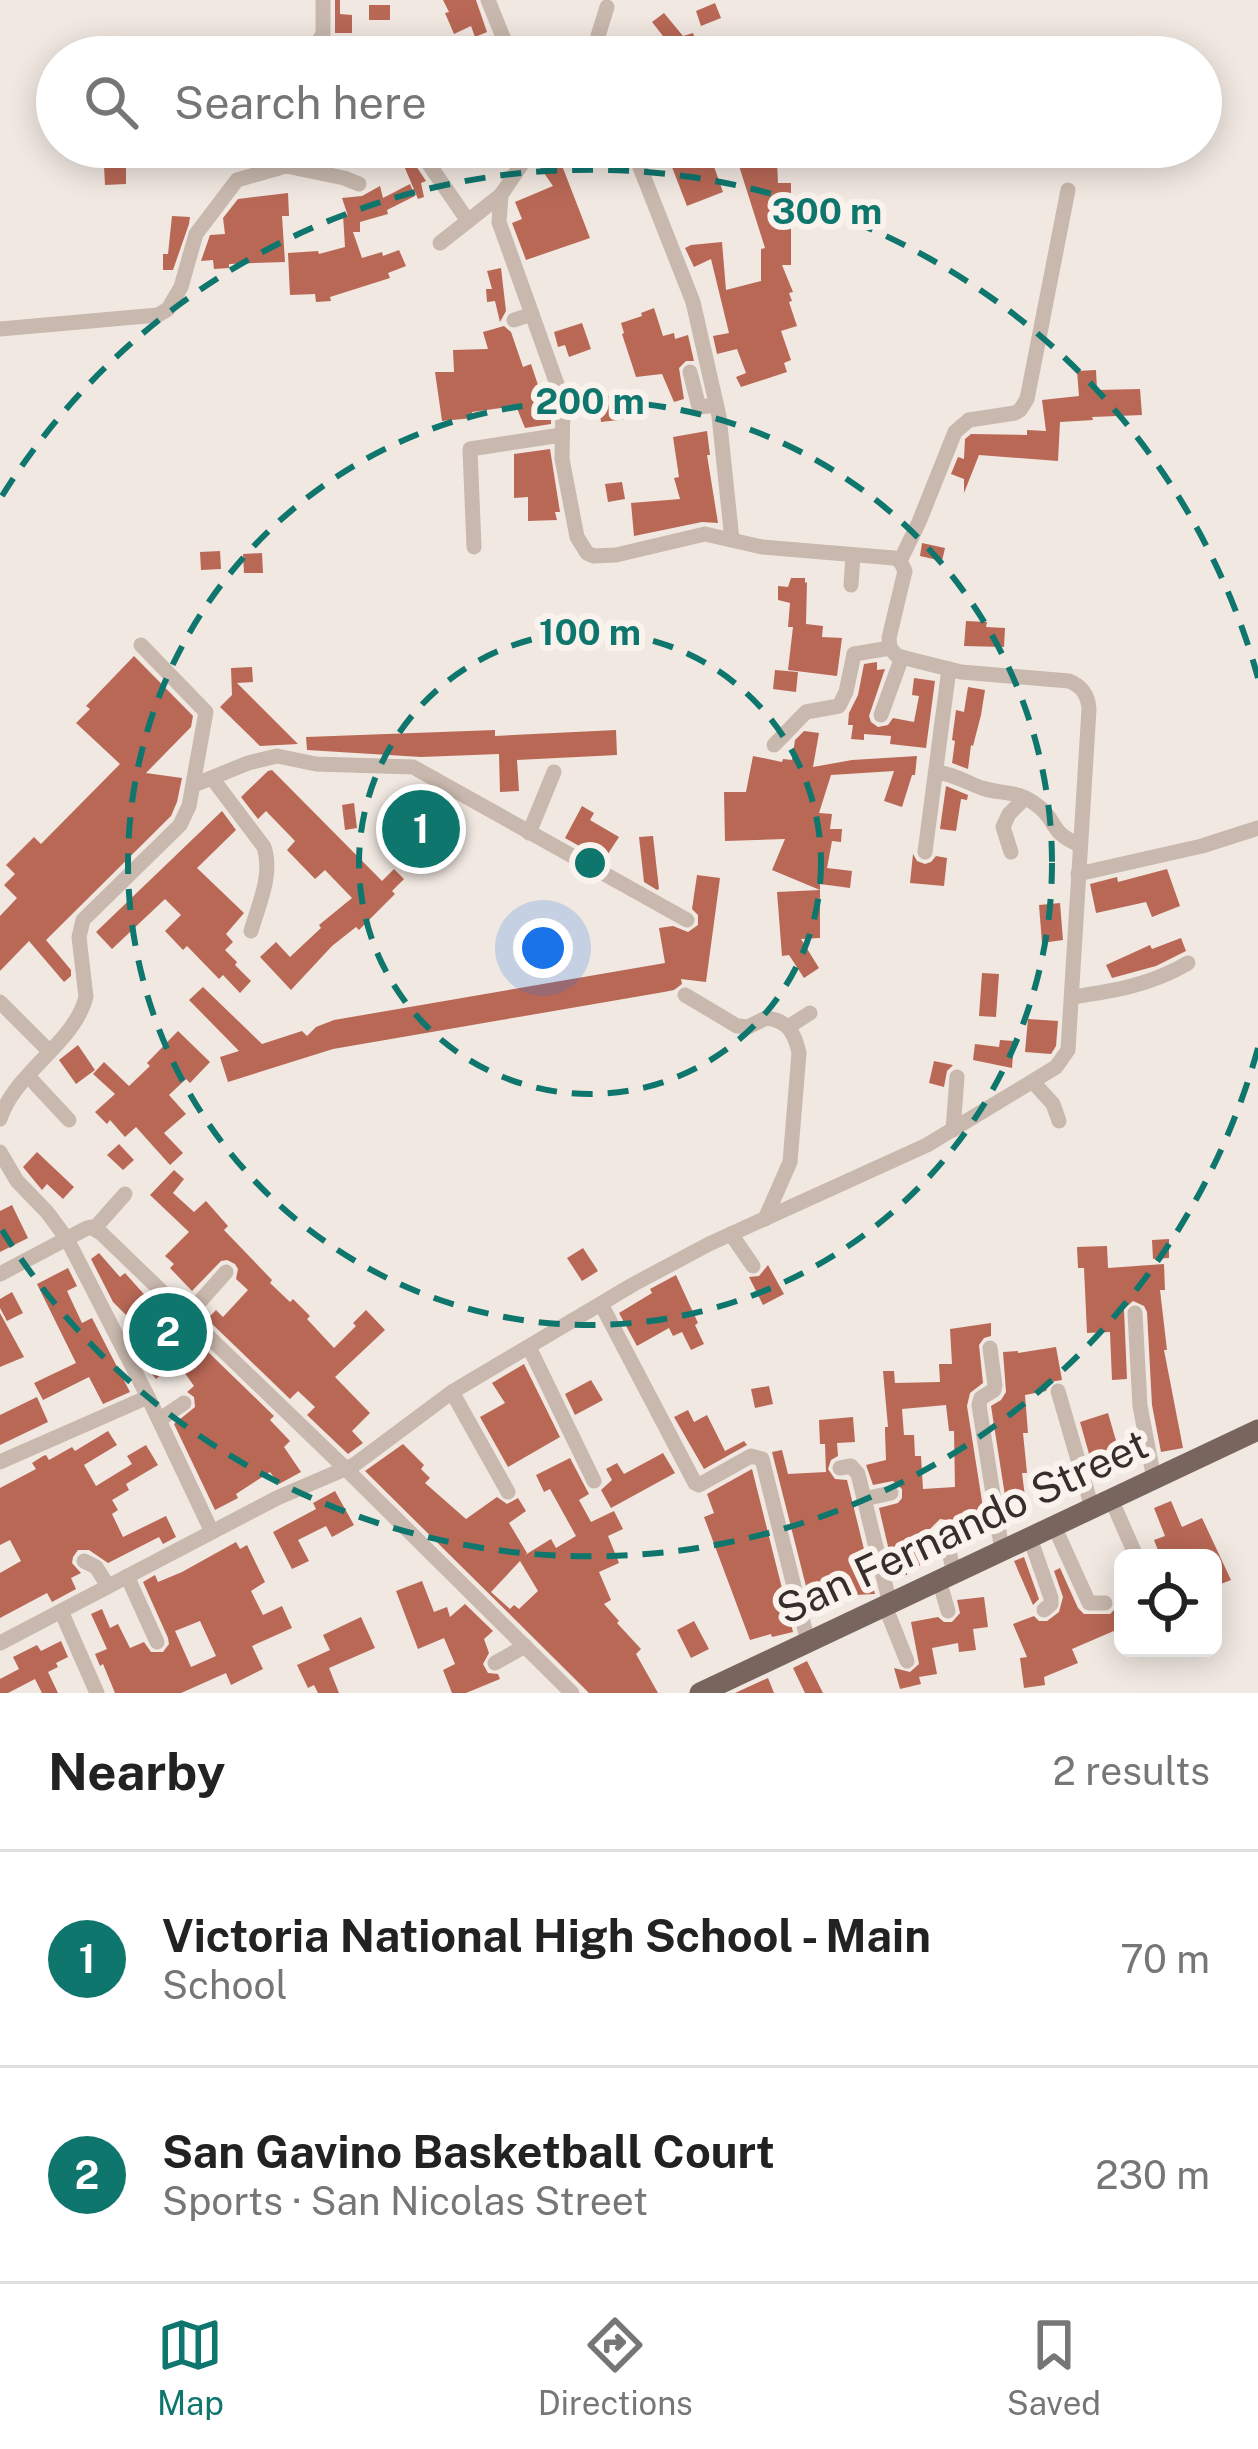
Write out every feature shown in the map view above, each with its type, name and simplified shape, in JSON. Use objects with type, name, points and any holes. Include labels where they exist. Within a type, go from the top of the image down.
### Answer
[{"type":"main road","name":"San Fernando Street","points":[[706,1692],[1258,1430]]},
{"type":"street","points":[[322,36],[323,0]]},
{"type":"street","points":[[488,0],[503,36]]},
{"type":"street","points":[[598,36],[607,7]]},
{"type":"street","points":[[0,329],[158,315],[168,309],[185,277],[193,240],[237,180],[279,168]]},
{"type":"street","points":[[294,168],[359,184]]},
{"type":"street","points":[[432,168],[468,220]]},
{"type":"street","points":[[440,243],[501,195],[518,168]]},
{"type":"street","points":[[640,168],[687,283],[723,441],[732,540]]},
{"type":"street","points":[[881,715],[896,653],[889,638],[904,577],[900,561],[955,432],[969,420],[1024,406],[1068,190]]},
{"type":"street","points":[[501,195],[499,223],[563,401],[562,459],[577,537],[586,553],[616,555],[705,534],[762,547],[900,561]]},
{"type":"street","points":[[187,214],[209,217]]},
{"type":"street","points":[[514,320],[532,314]]},
{"type":"street","points":[[690,372],[699,407],[716,405]]},
{"type":"street","points":[[474,547],[470,449],[561,435]]},
{"type":"street","points":[[851,585],[853,555]]},
{"type":"street","points":[[0,1119],[7,1102],[85,1005],[79,937],[83,920],[174,833],[189,806],[206,712],[141,645]]},
{"type":"street","points":[[0,1643],[306,1484],[346,1469],[452,1392],[681,1258],[926,1145],[1056,1067],[1068,1049],[1072,997],[1089,709],[1083,690],[1069,682],[949,669],[896,653],[854,654],[839,706],[806,712],[774,745]]},
{"type":"street","points":[[925,852],[949,669]]},
{"type":"street","points":[[194,785],[277,756],[316,764],[413,767],[687,920]]},
{"type":"street","points":[[529,833],[554,772]]},
{"type":"street","points":[[935,772],[1025,798],[1043,811],[1060,836],[1079,845]]},
{"type":"street","points":[[212,778],[268,856],[251,931]]},
{"type":"street","points":[[1011,852],[1003,827],[1025,798]]},
{"type":"street","points":[[1078,874],[1258,828]]},
{"type":"street","points":[[1072,997],[1138,986],[1188,963]]},
{"type":"street","points":[[686,995],[737,1026],[748,1028],[766,1018],[784,1023],[796,1040],[800,1053],[793,1146],[765,1219]]},
{"type":"street","points":[[0,1002],[49,1052]]},
{"type":"street","points":[[788,1027],[810,1013]]},
{"type":"street","points":[[28,1076],[69,1120]]},
{"type":"street","points":[[952,1130],[957,1077]]},
{"type":"street","points":[[1033,1082],[1052,1104],[1059,1121]]},
{"type":"street","points":[[0,1152],[17,1181],[67,1239],[212,1532]]},
{"type":"street","points":[[0,1274],[93,1228],[125,1194]]},
{"type":"street","points":[[93,1228],[188,1315],[294,1430],[346,1469],[572,1693]]},
{"type":"street","points":[[731,1234],[753,1266]]},
{"type":"street","points":[[188,1315],[226,1272]]},
{"type":"street","points":[[601,1304],[695,1483],[753,1455],[762,1459],[808,1642]]},
{"type":"street","points":[[1135,1313],[1140,1406],[1154,1479]]},
{"type":"street","points":[[529,1347],[594,1481]]},
{"type":"street","points":[[990,1348],[994,1390],[979,1405],[1002,1551]]},
{"type":"street","points":[[1058,1391],[1102,1504],[1131,1549]]},
{"type":"street","points":[[452,1392],[508,1492]]},
{"type":"street","points":[[0,1462],[148,1397]]},
{"type":"street","points":[[159,1420],[184,1402]]},
{"type":"street","points":[[840,1468],[855,1468],[887,1605],[907,1661]]},
{"type":"street","points":[[864,1499],[891,1493]]},
{"type":"street","points":[[1054,1526],[1089,1603],[1105,1603]]},
{"type":"street","points":[[944,1530],[948,1611]]},
{"type":"street","points":[[1030,1538],[1051,1598],[1044,1610]]},
{"type":"street","points":[[84,1561],[96,1567],[108,1586]]},
{"type":"street","points":[[128,1576],[157,1642]]},
{"type":"street","points":[[61,1611],[97,1693]]},
{"type":"street","points":[[495,1663],[525,1646]]},
{"type":"green space","points":[[157,1297],[202,1343],[179,1367],[133,1321]]},
{"type":"building","points":[[335,0],[340,0],[340,14],[352,15],[352,33],[335,33]]},
{"type":"building","points":[[443,0],[476,0],[487,32],[475,36],[471,26],[454,34],[445,13],[449,12]]},
{"type":"building","points":[[715,3],[721,18],[701,26],[696,11]]},
{"type":"building","points":[[369,5],[390,5],[390,20],[369,20]]},
{"type":"building","points":[[664,13],[683,36],[663,36],[652,22]]},
{"type":"building","points":[[104,168],[126,168],[126,184],[105,185]]},
{"type":"building","points":[[405,168],[417,168],[426,181],[421,183],[424,197],[418,199]]},
{"type":"building","points":[[540,168],[563,168],[590,238],[526,260],[512,223],[522,219],[515,202],[553,186]]},
{"type":"building","points":[[672,168],[714,168],[723,192],[687,206]]},
{"type":"building","points":[[740,168],[777,168],[778,183],[791,183],[791,265],[782,265],[793,292],[789,302],[797,326],[781,331],[791,360],[784,363],[787,372],[741,387],[736,377],[746,373],[737,349],[717,354],[713,336],[729,333],[711,259],[694,267],[685,248],[722,242],[726,290],[761,281],[761,249],[765,248]]},
{"type":"building","points":[[410,184],[415,196],[387,210],[388,214],[360,222],[360,232],[353,232],[362,258],[399,250],[406,266],[388,273],[390,278],[330,297],[331,301],[316,302],[315,294],[290,295],[288,253],[319,254],[345,247],[343,215],[349,219],[342,198],[362,196],[380,186],[383,198]]},
{"type":"building","points":[[288,193],[289,216],[282,216],[285,262],[214,269],[213,260],[201,261],[210,235],[225,234],[223,218],[238,199]]},
{"type":"building","points":[[172,216],[190,217],[189,224],[173,270],[163,270],[163,254],[168,254]]},
{"type":"building","points":[[501,268],[506,311],[500,322],[495,301],[487,302],[486,289],[492,289],[487,271]]},
{"type":"building","points":[[654,308],[663,336],[688,335],[694,361],[679,368],[684,399],[674,402],[662,374],[636,377],[622,334],[621,323]]},
{"type":"building","points":[[582,323],[591,349],[569,357],[565,345],[558,347],[554,332]]},
{"type":"building","points":[[504,326],[511,332],[523,367],[531,364],[541,394],[548,393],[551,424],[525,428],[516,406],[442,421],[435,372],[454,372],[453,350],[488,349],[483,332]]},
{"type":"building","points":[[1096,370],[1097,390],[1140,389],[1142,415],[1060,422],[1058,461],[979,455],[964,493],[964,479],[951,474],[958,457],[964,459],[965,439],[971,434],[1046,431],[1042,400],[1079,396],[1077,371]]},
{"type":"building","points":[[589,389],[594,407],[578,411],[573,394]]},
{"type":"building","points":[[641,391],[644,417],[601,422],[598,397]]},
{"type":"building","points":[[707,431],[718,523],[634,536],[631,503],[680,499],[674,478],[679,477],[673,437]]},
{"type":"building","points":[[550,449],[560,512],[555,512],[557,520],[528,521],[528,497],[514,498],[514,454]]},
{"type":"building","points":[[622,482],[625,499],[608,502],[605,484]]},
{"type":"building","points":[[922,543],[945,548],[942,561],[920,556]]},
{"type":"building","points":[[220,551],[221,569],[201,570],[200,552]]},
{"type":"building","points":[[262,553],[263,573],[244,573],[243,554]]},
{"type":"building","points":[[791,578],[807,582],[806,624],[823,626],[822,637],[842,638],[837,676],[788,670],[793,627],[788,627],[790,603],[778,600],[778,586],[788,587]]},
{"type":"building","points":[[966,621],[1005,628],[1004,647],[964,646]]},
{"type":"building","points":[[134,656],[193,716],[191,727],[146,773],[182,778],[177,802],[171,816],[46,940],[71,976],[64,982],[29,941],[0,971],[0,916],[17,898],[4,885],[15,874],[6,865],[34,837],[41,844],[120,764],[76,723]]},
{"type":"building","points":[[877,662],[877,670],[885,669],[869,716],[878,727],[893,718],[914,722],[919,696],[912,695],[914,678],[935,681],[926,748],[890,744],[891,736],[864,734],[864,740],[851,739],[849,713],[864,664]]},
{"type":"building","points":[[252,667],[253,682],[237,683],[298,744],[260,746],[220,707],[232,695],[231,668]]},
{"type":"building","points":[[775,670],[798,672],[796,692],[773,689]]},
{"type":"building","points":[[968,687],[985,690],[968,769],[952,763],[952,740],[956,710],[964,712]]},
{"type":"building","points":[[495,730],[495,736],[616,730],[617,755],[517,760],[519,791],[500,792],[499,754],[421,757],[307,750],[306,737]]},
{"type":"building","points":[[804,731],[819,733],[813,767],[917,756],[902,807],[884,801],[894,771],[831,775],[819,813],[832,814],[830,829],[842,829],[841,842],[832,841],[827,868],[852,871],[850,888],[820,884],[820,890],[772,870],[785,839],[725,841],[724,792],[746,792],[753,756],[792,760],[795,740]]},
{"type":"building","points":[[272,770],[382,881],[394,869],[404,879],[359,930],[356,927],[332,946],[291,990],[260,957],[276,942],[290,957],[352,898],[325,870],[315,879],[287,850],[295,841],[266,811],[258,819],[241,797]]},
{"type":"building","points":[[946,786],[968,795],[967,800],[961,799],[956,831],[940,829]]},
{"type":"building","points":[[354,803],[357,828],[345,830],[342,805]]},
{"type":"building","points":[[582,806],[594,813],[590,820],[619,837],[604,860],[565,838]]},
{"type":"building","points":[[222,811],[236,830],[197,868],[244,913],[226,934],[233,942],[225,950],[251,981],[240,993],[165,931],[181,915],[165,899],[112,949],[96,932]]},
{"type":"building","points":[[653,836],[657,890],[644,882],[639,837]]},
{"type":"building","points":[[913,854],[925,864],[936,856],[947,858],[944,886],[910,883]]},
{"type":"building","points":[[1167,869],[1180,906],[1152,917],[1146,902],[1096,913],[1090,884]]},
{"type":"building","points":[[697,875],[720,878],[706,982],[681,979],[674,990],[333,1049],[228,1082],[220,1057],[239,1051],[189,1000],[203,987],[262,1044],[302,1031],[307,1036],[334,1020],[665,963],[659,928],[673,926],[688,932],[698,925],[692,909]]},
{"type":"building","points":[[820,890],[820,938],[801,939],[819,968],[804,978],[789,955],[782,956],[777,892]]},
{"type":"building","points":[[1060,903],[1063,940],[1042,943],[1039,905]]},
{"type":"building","points":[[1181,938],[1186,951],[1156,966],[1112,978],[1106,965],[1150,945],[1152,949]]},
{"type":"building","points":[[982,973],[999,974],[996,1017],[979,1016]]},
{"type":"building","points":[[1028,1019],[1058,1021],[1051,1054],[1025,1052]]},
{"type":"building","points":[[178,1031],[210,1062],[190,1083],[186,1079],[169,1095],[186,1114],[164,1133],[183,1153],[170,1165],[136,1127],[125,1137],[95,1112],[115,1094],[93,1074],[104,1062],[129,1086]]},
{"type":"building","points":[[1000,1040],[1014,1041],[1012,1068],[973,1060],[975,1044],[999,1047]]},
{"type":"building","points":[[78,1045],[95,1070],[76,1084],[59,1060]]},
{"type":"building","points":[[934,1061],[953,1065],[944,1087],[929,1083]]},
{"type":"building","points":[[119,1144],[134,1160],[123,1170],[107,1155]]},
{"type":"building","points":[[37,1152],[74,1187],[63,1199],[47,1184],[42,1190],[23,1167]]},
{"type":"building","points":[[174,1170],[184,1179],[173,1193],[194,1212],[206,1201],[228,1226],[224,1230],[270,1283],[310,1316],[307,1319],[334,1348],[366,1310],[385,1330],[335,1377],[370,1413],[352,1431],[363,1443],[348,1454],[307,1415],[315,1407],[298,1391],[290,1399],[207,1319],[216,1310],[223,1317],[248,1290],[236,1279],[235,1264],[221,1261],[192,1291],[170,1268],[174,1264],[165,1256],[189,1232],[150,1195]]},
{"type":"building","points":[[12,1205],[28,1238],[0,1252],[0,1211]]},
{"type":"building","points":[[1169,1239],[1169,1258],[1153,1259],[1152,1240]]},
{"type":"building","points":[[1107,1246],[1108,1268],[1164,1264],[1165,1290],[1160,1290],[1164,1350],[1183,1448],[1161,1452],[1144,1306],[1133,1301],[1124,1309],[1127,1379],[1112,1380],[1110,1332],[1087,1333],[1084,1268],[1078,1268],[1077,1247]]},
{"type":"building","points":[[583,1248],[598,1271],[582,1281],[567,1258]]},
{"type":"building","points":[[99,1253],[151,1302],[131,1320],[113,1302],[91,1259]]},
{"type":"building","points":[[768,1265],[784,1294],[763,1305],[749,1277],[759,1276]]},
{"type":"building","points":[[68,1268],[77,1286],[67,1291],[82,1323],[92,1318],[130,1392],[103,1404],[89,1377],[43,1400],[34,1383],[76,1363],[37,1284]]},
{"type":"building","points":[[676,1275],[704,1344],[691,1350],[682,1332],[673,1336],[669,1328],[637,1346],[619,1313]]},
{"type":"building","points":[[12,1292],[23,1313],[7,1321],[0,1299]]},
{"type":"building","points":[[0,1313],[24,1357],[0,1367]]},
{"type":"building","points":[[991,1323],[991,1336],[979,1345],[983,1383],[970,1393],[967,1406],[987,1533],[964,1534],[964,1528],[956,1529],[952,1521],[940,1519],[929,1530],[930,1539],[919,1539],[920,1566],[907,1566],[907,1575],[895,1576],[879,1508],[898,1503],[902,1489],[893,1481],[873,1485],[866,1465],[886,1460],[883,1371],[894,1371],[895,1383],[940,1382],[939,1364],[952,1364],[950,1329]],"holes":[[[946,1405],[949,1431],[954,1431],[955,1487],[923,1489],[921,1456],[915,1456],[914,1435],[904,1435],[902,1409]]]},
{"type":"building","points":[[143,1332],[171,1366],[156,1379],[133,1342]]},
{"type":"building","points":[[1056,1347],[1062,1380],[1050,1382],[1046,1391],[1025,1395],[1027,1473],[1022,1473],[1027,1512],[1008,1515],[991,1406],[1006,1392],[1003,1352]]},
{"type":"building","points":[[207,1351],[274,1416],[270,1420],[290,1441],[284,1447],[301,1472],[279,1484],[270,1472],[215,1510],[174,1424],[195,1407],[194,1397],[187,1392],[194,1386],[184,1372]]},
{"type":"building","points":[[524,1364],[560,1437],[508,1467],[480,1417],[505,1403],[492,1383]]},
{"type":"building","points":[[591,1380],[603,1400],[575,1415],[565,1394]]},
{"type":"building","points":[[769,1386],[773,1404],[755,1408],[751,1389]]},
{"type":"building","points":[[37,1397],[48,1422],[0,1445],[0,1415]]},
{"type":"building","points":[[688,1410],[694,1422],[707,1415],[725,1451],[744,1441],[747,1445],[704,1469],[674,1417]]},
{"type":"building","points":[[1108,1413],[1121,1458],[1093,1468],[1080,1422]]},
{"type":"building","points":[[853,1417],[855,1442],[837,1443],[838,1456],[828,1469],[835,1479],[847,1480],[875,1594],[840,1602],[839,1595],[809,1598],[772,1452],[782,1450],[788,1474],[826,1472],[819,1420]]},
{"type":"building","points":[[108,1431],[117,1445],[84,1465],[96,1486],[132,1464],[127,1456],[146,1445],[158,1465],[126,1484],[129,1490],[112,1500],[118,1510],[112,1514],[123,1537],[166,1516],[176,1537],[163,1544],[159,1537],[108,1563],[89,1550],[78,1550],[72,1563],[81,1573],[71,1578],[76,1589],[52,1602],[47,1593],[0,1618],[0,1573],[21,1561],[10,1540],[0,1545],[0,1488],[36,1469],[32,1463],[43,1456],[49,1460],[72,1447],[75,1451]]},
{"type":"building","points":[[403,1444],[424,1465],[421,1469],[430,1478],[425,1483],[466,1519],[497,1497],[507,1504],[518,1498],[526,1511],[509,1523],[525,1555],[551,1539],[556,1548],[576,1536],[550,1489],[544,1492],[536,1475],[570,1458],[589,1494],[579,1500],[591,1522],[614,1511],[623,1529],[608,1536],[619,1563],[599,1572],[611,1600],[604,1604],[641,1649],[636,1654],[658,1693],[589,1693],[365,1471]],"holes":[[[520,1561],[538,1591],[519,1609],[514,1605],[510,1609],[491,1592]]]},
{"type":"building","points":[[663,1453],[675,1473],[611,1508],[601,1490],[612,1480],[606,1469],[617,1463],[624,1474]]},
{"type":"building","points":[[752,1469],[793,1632],[750,1640],[704,1517],[714,1513],[707,1494]]},
{"type":"building","points":[[335,1491],[354,1525],[332,1537],[326,1526],[298,1540],[309,1561],[292,1569],[273,1532],[316,1509],[313,1503]]},
{"type":"building","points":[[1171,1501],[1182,1527],[1202,1518],[1216,1549],[1158,1549],[1154,1540],[1165,1536],[1154,1508]]},
{"type":"building","points":[[236,1542],[240,1549],[247,1545],[265,1582],[251,1591],[263,1615],[282,1606],[292,1628],[252,1646],[263,1669],[231,1685],[226,1673],[181,1693],[115,1693],[95,1654],[107,1649],[91,1614],[102,1609],[110,1628],[118,1624],[130,1648],[144,1642],[151,1652],[163,1652],[168,1638],[143,1582],[155,1575],[158,1582]],"holes":[[[200,1621],[216,1656],[191,1667],[175,1631]]]},
{"type":"building","points":[[1024,1557],[1039,1599],[1033,1605],[1014,1561]]},
{"type":"building","points":[[1222,1561],[1231,1580],[1222,1584]]},
{"type":"building","points":[[1060,1568],[1084,1614],[1114,1610],[1114,1631],[1072,1649],[1078,1663],[1044,1677],[1045,1685],[1024,1688],[1020,1658],[1027,1657],[1013,1624],[1034,1616],[1047,1621],[1059,1612],[1063,1597],[1054,1571]]},
{"type":"building","points":[[422,1581],[434,1612],[447,1607],[450,1617],[465,1604],[493,1631],[484,1639],[489,1653],[483,1664],[500,1679],[466,1693],[452,1693],[443,1670],[455,1664],[444,1638],[418,1649],[396,1591]]},
{"type":"building","points":[[984,1597],[988,1627],[973,1629],[976,1650],[959,1652],[958,1643],[932,1648],[937,1674],[919,1677],[921,1684],[900,1689],[894,1668],[910,1672],[919,1664],[911,1622],[938,1617],[952,1622],[960,1613],[957,1600]]},
{"type":"building","points":[[361,1617],[375,1648],[329,1668],[339,1693],[318,1693],[314,1685],[308,1688],[297,1665],[330,1650],[323,1635]]},
{"type":"building","points":[[694,1621],[709,1649],[691,1658],[677,1630]]},
{"type":"building","points":[[61,1641],[68,1657],[48,1672],[58,1693],[42,1693],[35,1679],[0,1693],[0,1679],[19,1669],[13,1657],[37,1645],[41,1651]]},
{"type":"building","points":[[807,1661],[823,1693],[805,1693],[793,1668]]},
{"type":"building","points":[[768,1678],[774,1693],[735,1693],[759,1682]]},
{"type":"place","name":"Victoria National High School - Main","points":[[421,829]]},
{"type":"place","name":"San Gavino Basketball Court","points":[[168,1332]]}]
